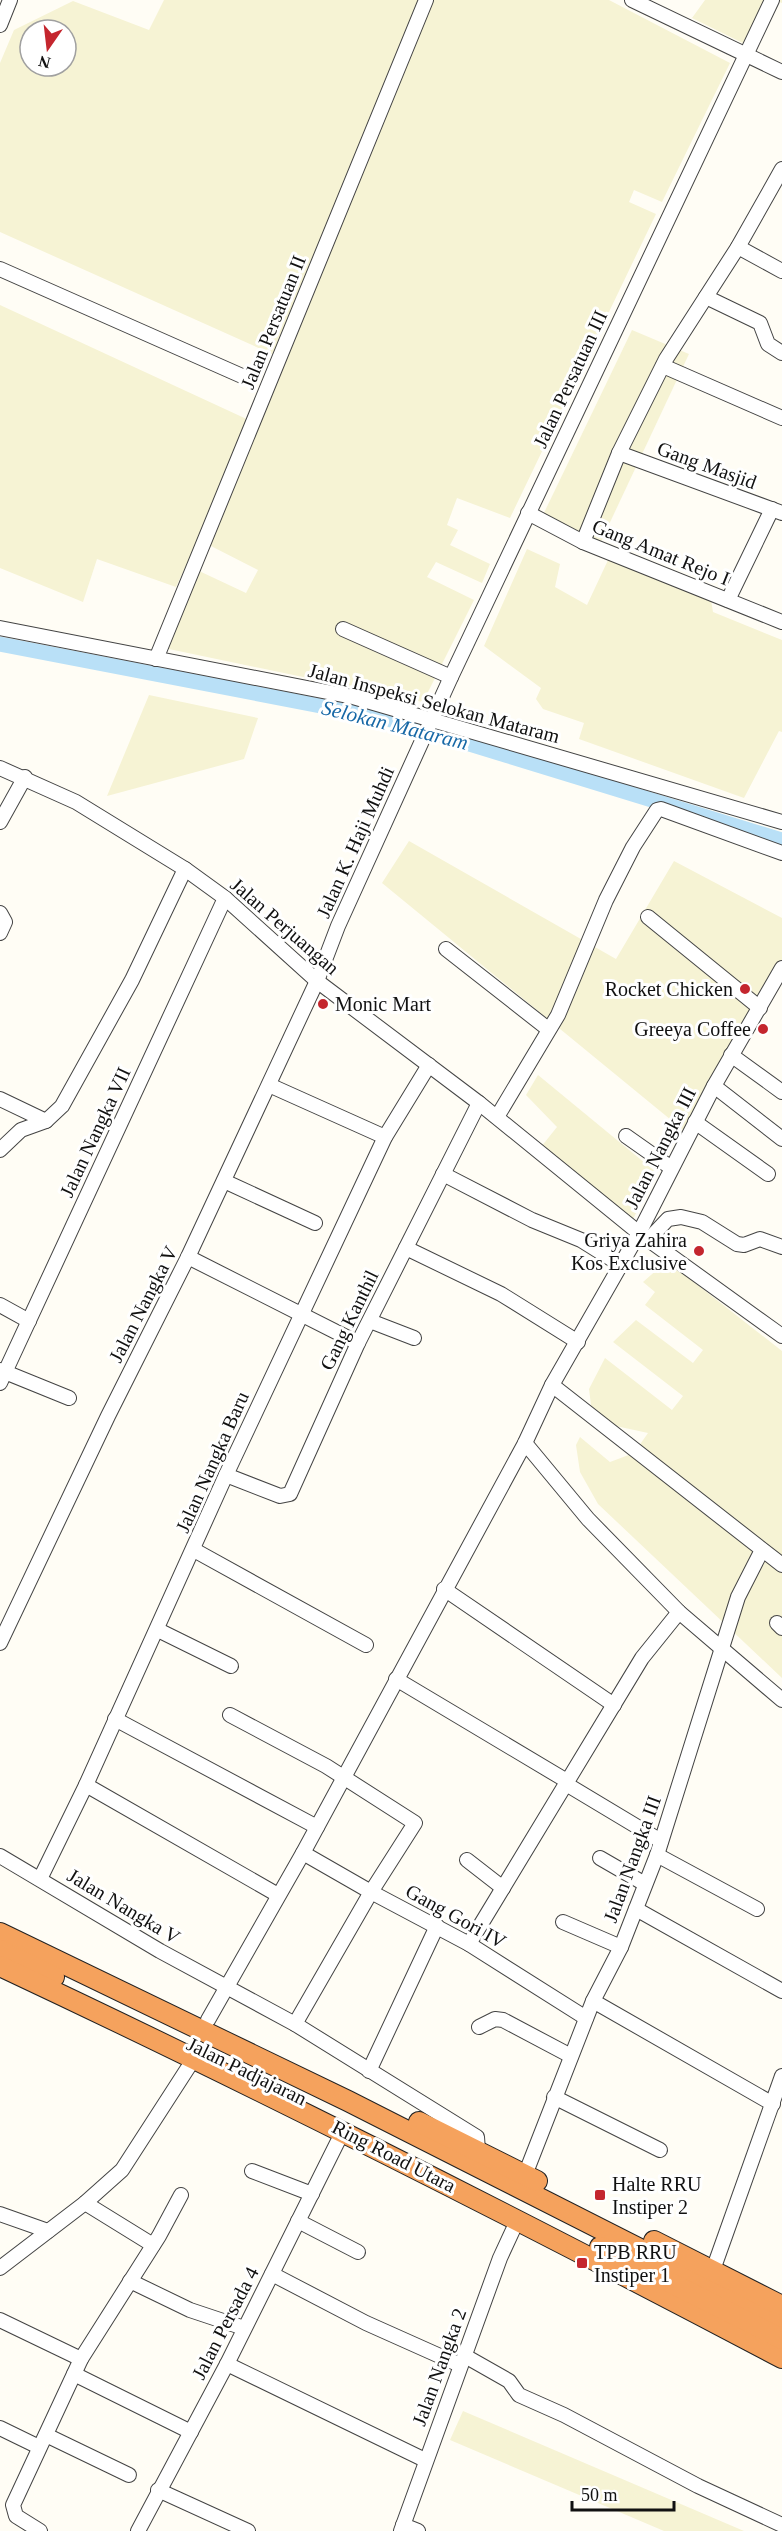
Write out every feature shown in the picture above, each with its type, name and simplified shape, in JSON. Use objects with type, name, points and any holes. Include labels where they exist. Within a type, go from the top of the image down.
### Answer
[{"type":"highway","name":"Ring Road Utara","points":[[0,1921],[66,1960],[208,2020],[478,2150],[619,2231],[713,2270],[782,2306]]},
{"type":"highway","name":"Jalan Padjajaran","points":[[0,1933],[66,1960],[344,2116]]},
{"type":"highway","name":"Jalan Padjajaran","points":[[0,1950],[344,2116],[373,2123],[619,2231],[782,2321]]},
{"type":"highway","name":"Ring Road Utara","points":[[0,1966],[195,2057],[344,2116],[518,2219],[782,2358]]},
{"type":"highway","name":"Jalan Padjajaran","points":[[373,2123],[782,2339]]},
{"type":"street","points":[[0,25],[10,0]]},
{"type":"street","points":[[632,0],[782,72]]},
{"type":"street","points":[[772,0],[782,5]]},
{"type":"street","name":"Jalan Persatuan III","points":[[428,728],[744,55],[772,0]]},
{"type":"street","name":"Jalan Persatuan II","points":[[156,659],[422,1]]},
{"type":"street","points":[[583,542],[619,453],[663,366],[778,185],[782,169]]},
{"type":"street","points":[[738,247],[782,271]]},
{"type":"street","points":[[0,269],[242,376]]},
{"type":"street","points":[[706,297],[760,323],[768,344],[782,352]]},
{"type":"street","points":[[663,366],[782,418]]},
{"type":"street","name":"Gang Masjid","points":[[619,453],[777,511]]},
{"type":"street","points":[[728,600],[777,511]]},
{"type":"street","name":"Gang Amat Rejo I","points":[[528,513],[583,542],[782,622]]},
{"type":"street","name":"Jalan Inspeksi Selokan Mataram","points":[[0,628],[353,697],[428,728],[782,822]]},
{"type":"street","points":[[343,629],[451,677]]},
{"type":"street","name":"Jalan K. Haji Muhdi","points":[[317,981],[338,926],[428,728]]},
{"type":"street","name":"Jalan Perjuangan","points":[[0,768],[25,777],[76,802],[185,869],[225,898],[317,981],[497,1117],[644,1236],[780,1330]]},
{"type":"street","points":[[0,822],[25,777]]},
{"type":"street","points":[[497,1117],[563,1006],[590,935],[627,858],[658,808],[782,853]]},
{"type":"street","points":[[0,1150],[21,1130],[46,1121],[62,1106],[132,980],[185,869]]},
{"type":"street","name":"Jalan Nangka VII","points":[[2,1376],[225,898]]},
{"type":"street","points":[[0,913],[5,918],[0,933]]},
{"type":"street","points":[[648,917],[760,1008]]},
{"type":"street","points":[[446,949],[548,1029]]},
{"type":"street","name":"Jalan Nangka III","points":[[208,2020],[228,1989],[303,1853],[525,1443],[552,1385],[621,1265],[644,1236],[670,1167],[782,968]]},
{"type":"street","name":"Jalan Nangka V","points":[[0,1642],[108,1416],[188,1257],[317,981]]},
{"type":"street","points":[[731,1055],[782,1092]]},
{"type":"street","name":"Jalan Nangka Baru","points":[[40,1879],[86,1785],[226,1475],[385,1137],[429,1065]]},
{"type":"street","points":[[268,1085],[385,1137]]},
{"type":"street","points":[[714,1086],[782,1139]]},
{"type":"street","points":[[0,1099],[46,1121]]},
{"type":"street","name":"Gang Kanthil","points":[[226,1475],[280,1496],[290,1494],[358,1343],[479,1103]]},
{"type":"street","points":[[695,1122],[768,1174]]},
{"type":"street","points":[[626,1136],[670,1167]]},
{"type":"street","points":[[443,1174],[532,1220],[581,1240],[621,1265]]},
{"type":"street","points":[[224,1181],[315,1223]]},
{"type":"street","points":[[644,1236],[669,1219],[681,1216],[702,1222],[737,1244],[744,1245],[760,1239],[782,1247]]},
{"type":"street","points":[[406,1248],[501,1294],[578,1342]]},
{"type":"street","points":[[188,1257],[358,1343]]},
{"type":"street","points":[[0,1305],[29,1321]]},
{"type":"street","points":[[370,1321],[414,1338]]},
{"type":"street","points":[[2,1376],[69,1398]]},
{"type":"street","points":[[552,1385],[782,1565]]},
{"type":"street","points":[[525,1443],[588,1519],[679,1612],[782,1700]]},
{"type":"street","points":[[194,1550],[366,1645]]},
{"type":"street","name":"Jalan Nangka III","points":[[525,2175],[593,2001],[621,1947],[657,1855],[724,1649],[738,1597],[762,1550]]},
{"type":"street","points":[[444,1589],[614,1705]]},
{"type":"street","points":[[470,1944],[642,1659],[679,1612]]},
{"type":"street","points":[[158,1629],[231,1666]]},
{"type":"street","points":[[396,1679],[662,1841]]},
{"type":"street","points":[[230,1715],[344,1776],[415,1823],[371,1892],[295,2024]]},
{"type":"street","points":[[115,1719],[317,1827]]},
{"type":"street","points":[[86,1785],[278,1895]]},
{"type":"street","name":"Gang Gori IV","points":[[303,1853],[470,1944],[586,2018]]},
{"type":"street","points":[[657,1855],[757,1909]]},
{"type":"street","name":"Jalan Nangka V","points":[[0,1856],[228,1989],[295,2024],[477,2137],[478,2150]]},
{"type":"street","points":[[600,1858],[645,1884]]},
{"type":"street","points":[[467,1860],[503,1888]]},
{"type":"street","points":[[636,1909],[782,1991]]},
{"type":"street","points":[[563,1922],[621,1947]]},
{"type":"street","points":[[369,2071],[437,1926]]},
{"type":"street","points":[[593,2001],[773,2104]]},
{"type":"street","points":[[479,2027],[495,2019],[503,2020],[571,2056]]},
{"type":"street","points":[[0,2268],[105,2186],[136,2151],[195,2057]]},
{"type":"street","points":[[713,2270],[782,2076]]},
{"type":"street","points":[[554,2097],[660,2150]]},
{"type":"street","name":"Jalan Persada 4","points":[[138,2531],[227,2364],[312,2194],[344,2116]]},
{"type":"street","points":[[252,2171],[312,2194]]},
{"type":"street","points":[[40,2531],[16,2516],[12,2508],[81,2359],[153,2246],[181,2194]]},
{"type":"street","points":[[85,2203],[153,2246]]},
{"type":"street","points":[[0,2214],[48,2231]]},
{"type":"street","name":"Jalan Nangka 2","points":[[402,2528],[500,2258],[518,2219]]},
{"type":"street","points":[[298,2222],[358,2252]]},
{"type":"street","points":[[272,2274],[366,2323],[509,2381],[519,2395],[564,2415],[698,2486],[782,2525]]},
{"type":"street","points":[[130,2281],[190,2310],[244,2328]]},
{"type":"street","points":[[0,2320],[81,2359]]},
{"type":"street","points":[[227,2364],[425,2460]]},
{"type":"street","points":[[74,2374],[191,2432]]},
{"type":"street","points":[[0,2428],[42,2441],[129,2475]]},
{"type":"street","points":[[158,2490],[248,2531]]},
{"type":"street","points":[[402,2528],[418,2531]]},
{"type":"shaded area","points":[[164,0],[609,0],[730,63],[662,202],[634,190],[629,202],[656,214],[510,518],[457,498],[447,525],[458,530],[450,545],[490,564],[482,583],[436,562],[427,577],[474,600],[423,702],[164,648],[197,570],[246,593],[258,570],[209,545],[281,358],[0,232],[0,63],[14,30],[18,28],[18,78],[78,78],[78,18],[38,18],[73,1],[149,30]]},
{"type":"shaded area","points":[[705,0],[782,0],[782,3],[777,1],[755,49],[692,18]]},
{"type":"shaded area","points":[[0,305],[253,422],[176,587],[97,559],[83,602],[0,568]]},
{"type":"shaded area","points":[[632,330],[689,354],[597,550],[543,515]]},
{"type":"shaded area","points":[[527,549],[560,564],[555,587],[587,605],[609,558],[711,600],[713,612],[782,640],[782,732],[779,731],[744,798],[579,739],[584,723],[543,709],[536,699],[541,688],[484,646]]},
{"type":"shaded area","points":[[149,695],[258,718],[244,759],[107,796]]},
{"type":"shaded area","points":[[409,841],[616,959],[674,861],[782,918],[782,961],[693,1138],[382,883]]},
{"type":"shaded area","points":[[538,1075],[657,1173],[633,1219],[541,1147],[557,1127],[526,1095]]},
{"type":"shaded area","points":[[667,1261],[782,1351],[782,1678],[598,1504],[580,1472],[576,1445],[580,1437],[610,1462],[634,1453],[648,1433],[593,1421],[589,1389],[605,1358],[672,1410],[683,1396],[613,1342],[636,1320],[693,1363],[703,1350],[645,1305],[655,1292],[643,1282]]},
{"type":"shaded area","points":[[463,2411],[744,2531],[664,2531],[450,2440]]},
{"type":"waterway","name":"Selokan Mataram","points":[[0,644],[388,719],[782,840]]},
{"type":"place","name":"Rocket Chicken","points":[[745,989]]},
{"type":"place","name":"Monic Mart","points":[[323,1004]]},
{"type":"place","name":"Greeya Coffee","points":[[763,1029]]},
{"type":"place","name":"Griya Zahira Kos Exclusive","points":[[699,1251]]},
{"type":"place","name":"Halte RRU Instiper 2","points":[[600,2195]]},
{"type":"place","name":"TPB RRU Instiper 1","points":[[582,2263]]}]
